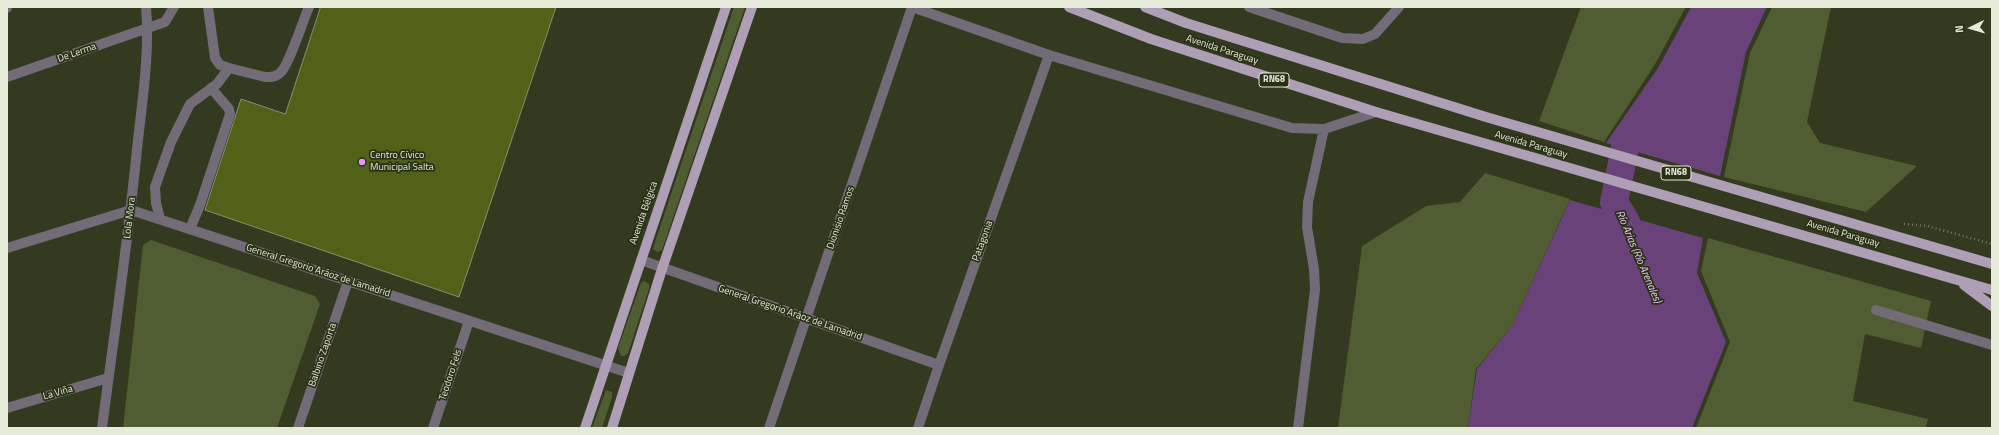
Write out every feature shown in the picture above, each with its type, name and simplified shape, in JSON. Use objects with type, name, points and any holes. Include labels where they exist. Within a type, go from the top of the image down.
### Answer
[{"type":"main road","name":"Avenida Bélgica","points":[[585,428],[726,7]]},
{"type":"main road","points":[[612,428],[662,269],[752,7]]},
{"type":"main road","name":"Avenida Paraguay","points":[[1069,7],[1151,39],[1376,112],[1481,144],[1992,290]]},
{"type":"main road","name":"Avenida Paraguay","points":[[1145,7],[1186,23],[1486,117],[1992,264]]},
{"type":"main road","points":[[1957,280],[1992,306]]},
{"type":"street","name":"Lola Mora","points":[[102,428],[131,210],[148,29],[146,7]]},
{"type":"street","name":"De Lerma","points":[[7,77],[165,22],[174,7]]},
{"type":"street","points":[[208,7],[215,58],[220,65],[265,77],[279,75],[286,66],[309,7]]},
{"type":"street","points":[[912,7],[1049,56],[1292,128],[1324,128],[1376,112]]},
{"type":"street","name":"Dionisio Ramos","points":[[769,428],[912,7]]},
{"type":"street","points":[[1249,7],[1342,38],[1363,39],[1374,34],[1399,7]]},
{"type":"street","name":"Patagonia","points":[[918,428],[1049,56]]},
{"type":"street","points":[[160,219],[156,203],[155,187],[171,142],[190,104],[217,84],[229,68]]},
{"type":"street","points":[[190,229],[200,205],[230,114],[229,109],[211,88]]},
{"type":"street","points":[[1298,428],[1315,290],[1314,269],[1307,227],[1308,202],[1324,128]]},
{"type":"street","points":[[7,248],[131,210]]},
{"type":"street","name":"General Gregorio Aráoz de Lamadrid","points":[[131,210],[630,373]]},
{"type":"street","name":"General Gregorio Aráoz de Lamadrid","points":[[641,260],[662,269],[939,365]]},
{"type":"street","name":"Balbino Zaporta","points":[[298,428],[348,281]]},
{"type":"street","points":[[1876,310],[1992,345]]},
{"type":"street","name":"Teodoro Fels","points":[[433,428],[469,321]]},
{"type":"street","name":"La Viña","points":[[7,408],[108,378]]},
{"type":"path","points":[[1903,224],[1927,226],[1992,244]]},
{"type":"green space","points":[[734,7],[745,7],[662,250],[657,252],[653,249],[654,245]]},
{"type":"green space","points":[[1581,7],[1686,7],[1654,66],[1604,142],[1539,121]]},
{"type":"green space","points":[[1772,7],[1831,7],[1807,122],[1820,143],[1917,166],[1866,212],[1724,177],[1750,53]]},
{"type":"green space","points":[[1485,173],[1570,199],[1512,326],[1476,369],[1468,428],[1338,428],[1362,246],[1426,206],[1460,202]]},
{"type":"green space","points":[[1708,238],[1931,301],[1921,348],[1865,334],[1853,401],[1928,419],[1926,428],[1696,428],[1730,342],[1701,271]]},
{"type":"green space","points":[[151,240],[315,296],[320,304],[277,428],[123,428],[143,245]]},
{"type":"green space","points":[[644,281],[649,284],[649,289],[628,353],[621,356],[618,348],[641,283]]},
{"type":"green space","points":[[606,390],[612,392],[612,397],[602,428],[592,428]]},
{"type":"water","points":[[1691,7],[1767,7],[1746,52],[1720,176],[1606,143],[1658,68]]},
{"type":"water","points":[[1570,200],[1703,238],[1697,273],[1726,342],[1692,428],[1468,428],[1477,369],[1512,326]]},
{"type":"building","name":"Centro Cívico Municipal Salta","points":[[321,7],[556,7],[459,297],[205,210],[241,99],[285,114]]},
{"type":"waterway","name":"Río Arias (Río Arenales)","points":[[1637,250],[1626,222],[1614,202],[1626,143],[1645,115]]},
{"type":"place","name":"Centro Cívico Municipal Salta","points":[[362,162]]}]
